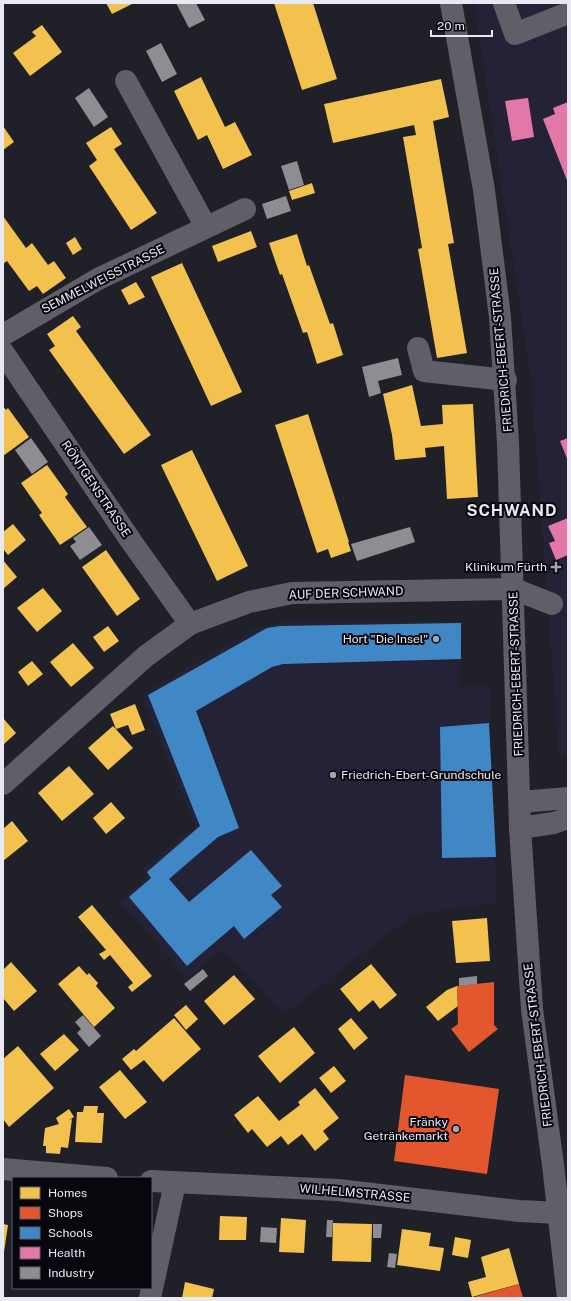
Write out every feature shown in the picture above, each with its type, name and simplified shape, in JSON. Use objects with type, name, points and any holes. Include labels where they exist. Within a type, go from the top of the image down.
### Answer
[{"type":"street","name":"FRIEDRICH-EBERT-STRASSE","points":[[451,3],[484,190],[500,317],[506,380],[514,589],[520,828],[532,1009],[558,1213],[565,1249],[568,1298]]},
{"type":"street","points":[[504,3],[515,34],[568,13]]},
{"type":"street","points":[[126,81],[206,227]]},
{"type":"street","name":"SEMMELWEISSTRASSE","points":[[3,335],[98,279],[245,209]]},
{"type":"street","points":[[418,348],[424,371],[506,380]]},
{"type":"street","name":"RÖNTGENSTRASSE","points":[[3,352],[131,541],[190,624]]},
{"type":"street","points":[[514,589],[552,604]]},
{"type":"street","name":"AUF DER SCHWAND","points":[[3,784],[146,656],[190,624],[249,602],[292,593],[514,589]]},
{"type":"street","points":[[520,802],[568,798]]},
{"type":"street","points":[[520,828],[554,823],[568,818]]},
{"type":"street","points":[[3,1169],[95,1177]]},
{"type":"street","name":"WILHELMSTRASSE","points":[[152,1181],[338,1190],[519,1211],[558,1213]]},
{"type":"street","points":[[152,1289],[175,1183]]},
{"type":"shaded area","name":"Klinikum Fürth","points":[[474,3],[568,3],[568,755],[559,757],[531,379]]},
{"type":"shaded area","name":"Friedrich-Ebert-Grundschule","points":[[290,621],[462,622],[460,686],[491,686],[489,723],[497,903],[413,915],[283,1015],[223,949],[187,978],[119,902],[147,877],[142,869],[195,826],[141,695],[254,629]]},
{"type":"building: Homes","points":[[106,3],[134,3],[112,14]]},
{"type":"building: Homes","points":[[274,3],[313,3],[337,79],[302,90]]},
{"type":"building: Homes","points":[[42,25],[62,52],[30,76],[13,53],[36,36],[32,32]]},
{"type":"building: Homes","points":[[201,77],[225,127],[235,122],[252,155],[223,169],[207,135],[198,140],[174,91]]},
{"type":"building: Homes","points":[[441,79],[449,117],[433,121],[454,243],[448,244],[467,353],[437,358],[418,249],[422,248],[403,137],[416,135],[414,125],[333,143],[324,104]]},
{"type":"building: Homes","points":[[3,126],[14,142],[3,150]]},
{"type":"building: Homes","points":[[111,127],[122,144],[114,149],[157,213],[131,230],[89,166],[97,160],[86,143]]},
{"type":"building: Homes","points":[[312,183],[315,193],[292,200],[289,191]]},
{"type":"building: Homes","points":[[3,216],[26,248],[32,243],[48,265],[54,261],[66,278],[43,294],[37,286],[29,291],[7,261],[3,264]]},
{"type":"building: Homes","points":[[251,231],[257,247],[218,262],[212,246]]},
{"type":"building: Homes","points":[[297,234],[307,266],[309,265],[330,324],[333,323],[343,355],[317,364],[307,332],[303,333],[282,274],[280,275],[269,243]]},
{"type":"building: Homes","points":[[75,237],[82,249],[73,255],[66,243]]},
{"type":"building: Homes","points":[[182,263],[242,392],[211,406],[151,277]]},
{"type":"building: Homes","points":[[136,282],[145,297],[129,305],[121,290]]},
{"type":"building: Homes","points":[[73,316],[81,327],[76,331],[151,435],[124,454],[49,350],[55,346],[47,334]]},
{"type":"building: Homes","points":[[412,385],[421,426],[443,424],[442,405],[473,404],[478,497],[447,499],[444,446],[425,448],[426,457],[395,460],[392,435],[383,394]]},
{"type":"building: Homes","points":[[3,406],[6,410],[8,408],[29,437],[3,456]]},
{"type":"building: Homes","points":[[308,414],[351,551],[331,558],[328,549],[317,553],[275,425]]},
{"type":"building: Homes","points":[[192,450],[248,566],[217,581],[161,465]]},
{"type":"building: Homes","points":[[47,465],[68,494],[65,497],[87,527],[60,545],[39,515],[42,513],[21,483]]},
{"type":"building: Homes","points":[[13,524],[26,540],[8,555],[3,549],[3,532]]},
{"type":"building: Homes","points":[[106,550],[140,599],[117,616],[82,567]]},
{"type":"building: Homes","points":[[3,560],[17,577],[3,589]]},
{"type":"building: Homes","points":[[43,588],[62,611],[37,632],[17,608]]},
{"type":"building: Homes","points":[[108,626],[119,641],[104,652],[93,637]]},
{"type":"building: Homes","points":[[73,643],[94,668],[71,687],[50,662]]},
{"type":"building: Homes","points":[[32,661],[43,674],[28,686],[18,672]]},
{"type":"building: Homes","points":[[135,704],[145,730],[132,735],[128,725],[116,729],[110,714]]},
{"type":"building: Homes","points":[[3,718],[16,733],[3,745]]},
{"type":"building: Homes","points":[[113,726],[133,748],[108,770],[88,748]]},
{"type":"building: Homes","points":[[69,766],[94,794],[62,821],[38,793]]},
{"type":"building: Homes","points":[[111,802],[125,818],[106,834],[93,818]]},
{"type":"building: Homes","points":[[12,821],[28,841],[3,861],[3,829]]},
{"type":"building: Homes","points":[[92,905],[152,976],[132,992],[128,987],[133,983],[110,955],[104,960],[99,954],[106,950],[78,917]]},
{"type":"building: Homes","points":[[487,918],[490,961],[456,963],[452,921]]},
{"type":"building: Homes","points":[[11,962],[37,991],[14,1011],[3,998],[3,970]]},
{"type":"building: Homes","points":[[371,964],[397,995],[380,1009],[373,1000],[359,1012],[340,989]]},
{"type":"building: Homes","points":[[79,966],[87,975],[89,973],[98,983],[96,986],[115,1008],[94,1027],[58,984]]},
{"type":"building: Homes","points":[[234,975],[255,999],[224,1025],[204,1001]]},
{"type":"building: Homes","points":[[457,986],[458,1006],[438,1021],[426,1007],[447,990]]},
{"type":"building: Homes","points":[[186,1005],[198,1019],[186,1030],[174,1015]]},
{"type":"building: Homes","points":[[174,1018],[201,1049],[163,1082],[144,1060],[131,1070],[122,1059],[134,1049],[136,1051]]},
{"type":"building: Homes","points":[[351,1018],[368,1038],[354,1050],[338,1029]]},
{"type":"building: Homes","points":[[294,1027],[315,1053],[280,1083],[258,1056]]},
{"type":"building: Homes","points":[[64,1034],[79,1050],[55,1071],[40,1054]]},
{"type":"building: Homes","points":[[18,1046],[54,1088],[9,1127],[3,1119],[3,1059]]},
{"type":"building: Homes","points":[[334,1066],[346,1081],[331,1093],[319,1078]]},
{"type":"building: Homes","points":[[120,1070],[147,1102],[125,1119],[99,1087]]},
{"type":"building: Homes","points":[[315,1088],[339,1118],[323,1131],[329,1139],[315,1151],[302,1134],[288,1145],[281,1136],[267,1147],[252,1129],[248,1133],[234,1115],[258,1096],[279,1121],[300,1105],[298,1102]]},
{"type":"building: Homes","points":[[84,1106],[98,1106],[97,1113],[104,1113],[102,1143],[75,1142],[77,1112],[83,1112]]},
{"type":"building: Homes","points":[[69,1109],[74,1117],[69,1120],[72,1119],[68,1148],[61,1147],[60,1154],[46,1153],[46,1146],[43,1146],[45,1128],[59,1124],[56,1118]]},
{"type":"building: Homes","points":[[220,1216],[247,1217],[246,1240],[219,1240]]},
{"type":"building: Homes","points":[[281,1218],[306,1220],[304,1253],[279,1252]]},
{"type":"building: Homes","points":[[333,1223],[372,1224],[371,1262],[332,1261]]},
{"type":"building: Homes","points":[[3,1224],[8,1225],[4,1252],[3,1252]]},
{"type":"building: Homes","points":[[402,1229],[431,1233],[429,1246],[444,1248],[440,1271],[397,1265]]},
{"type":"building: Homes","points":[[455,1237],[471,1240],[468,1258],[452,1255]]},
{"type":"building: Homes","points":[[509,1248],[519,1284],[472,1297],[468,1282],[486,1277],[481,1257]]},
{"type":"building: Homes","points":[[185,1282],[214,1289],[212,1298],[182,1298]]},
{"type":"building: Shops","points":[[494,982],[494,1025],[498,1029],[469,1052],[451,1029],[458,1024],[457,986]]},
{"type":"building: Shops","points":[[405,1075],[499,1089],[487,1174],[394,1161]]},
{"type":"building: Shops","points":[[519,1284],[523,1298],[471,1298]]},
{"type":"building: Schools","points":[[461,623],[461,659],[283,664],[272,667],[196,711],[239,828],[218,837],[169,879],[189,902],[251,850],[282,886],[271,895],[282,907],[244,939],[234,926],[187,966],[129,897],[151,878],[147,872],[200,826],[148,695],[267,628],[280,626]]},
{"type":"building: Schools","points":[[489,723],[496,857],[442,858],[440,727]]},
{"type":"building: Health","points":[[528,98],[534,137],[512,141],[505,101]]},
{"type":"building: Health","points":[[568,102],[568,183],[543,119],[555,114],[553,108]]},
{"type":"building: Health","points":[[568,438],[568,461],[560,441]]},
{"type":"building: Health","points":[[568,518],[568,555],[556,560],[549,543],[555,541],[548,526]]},
{"type":"building: Industry","points":[[176,3],[196,3],[205,20],[189,28]]},
{"type":"building: Industry","points":[[161,43],[177,74],[162,82],[146,51]]},
{"type":"building: Industry","points":[[89,88],[108,117],[94,127],[75,98]]},
{"type":"building: Industry","points":[[297,161],[304,185],[289,190],[281,166]]},
{"type":"building: Industry","points":[[286,196],[291,211],[267,219],[262,204]]},
{"type":"building: Industry","points":[[398,358],[402,375],[378,381],[381,393],[369,397],[362,367]]},
{"type":"building: Industry","points":[[31,438],[48,462],[32,474],[15,450]]},
{"type":"building: Industry","points":[[89,527],[102,545],[80,560],[70,546],[76,542],[73,538]]},
{"type":"building: Industry","points":[[410,527],[415,542],[357,561],[351,544]]},
{"type":"building: Industry","points":[[203,969],[208,976],[190,991],[184,984]]},
{"type":"building: Industry","points":[[477,976],[477,984],[459,986],[459,978]]},
{"type":"building: Industry","points":[[83,1015],[101,1036],[89,1047],[77,1033],[81,1029],[75,1022]]},
{"type":"building: Industry","points":[[327,1220],[333,1220],[332,1237],[326,1237]]},
{"type":"building: Industry","points":[[373,1224],[382,1224],[381,1238],[373,1238]]},
{"type":"building: Industry","points":[[261,1227],[277,1228],[276,1243],[260,1242]]},
{"type":"building: Industry","points":[[389,1253],[397,1254],[395,1268],[387,1267]]},
{"type":"place","name":"Klinikum Fürth","points":[[556,567]]},
{"type":"place","name":"Hort \"Die Insel\"","points":[[436,639]]},
{"type":"place","name":"Friedrich-Ebert-Grundschule","points":[[333,775]]},
{"type":"place","name":"Fränky Getränkemarkt","points":[[456,1129]]},
{"type":"district","name":"SCHWAND","points":[[512,510]]}]
